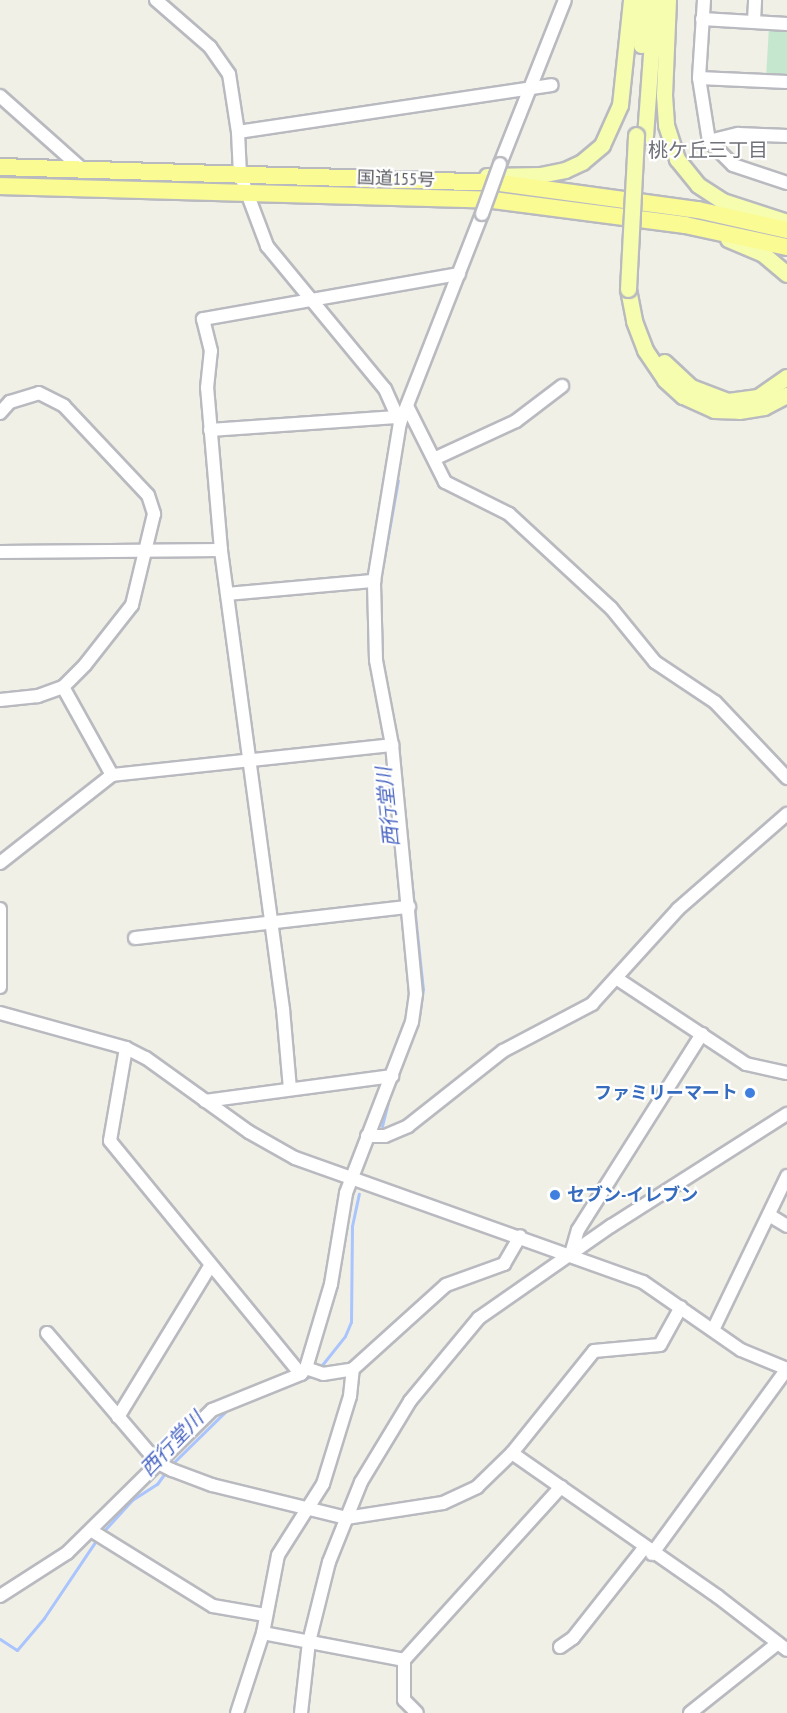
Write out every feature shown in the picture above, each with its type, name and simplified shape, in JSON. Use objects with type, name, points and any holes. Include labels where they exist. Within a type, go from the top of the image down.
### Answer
[{"type":"highway","name":"国道155号","points":[[0,167],[379,178],[560,188],[698,210],[787,230]]},
{"type":"highway","name":"国道155号","points":[[0,186],[493,200],[685,225],[787,247]]},
{"type":"main road","points":[[379,178],[540,175],[582,162],[602,145],[615,121],[631,0]]},
{"type":"main road","points":[[644,0],[633,289],[634,321],[645,350],[665,380],[683,396],[714,410],[739,411],[764,407],[787,395]]},
{"type":"main road","points":[[640,135],[655,0]]},
{"type":"main road","points":[[668,0],[665,105],[669,138],[677,159],[698,185],[723,201],[787,222]]},
{"type":"main road","points":[[685,225],[763,254],[787,274]]},
{"type":"main road","points":[[633,289],[650,340],[667,366],[692,387],[717,399],[738,401],[766,393],[787,378]]},
{"type":"street","points":[[156,0],[210,47],[229,74],[238,132],[240,174],[267,246],[309,300],[385,389],[398,420]]},
{"type":"street","points":[[303,1371],[331,1284],[352,1176],[376,1136],[392,1076],[412,1022],[416,994],[392,745],[376,660],[374,581],[398,420],[407,406],[565,0]]},
{"type":"street","points":[[704,0],[699,78],[709,141],[733,165],[787,183]]},
{"type":"street","points":[[754,21],[755,0]]},
{"type":"street","points":[[702,19],[787,24]]},
{"type":"street","points":[[699,78],[787,82]]},
{"type":"street","points":[[238,132],[552,85]]},
{"type":"street","points":[[0,96],[83,170]]},
{"type":"street","points":[[709,141],[738,134],[787,136]]},
{"type":"street","points":[[290,1089],[283,1009],[221,550],[207,388],[211,351],[203,319],[459,274]]},
{"type":"street","points":[[436,458],[516,421],[562,387]]},
{"type":"street","points":[[0,413],[10,402],[39,393],[64,406],[148,495],[154,514],[132,606],[63,687],[38,696],[0,700]]},
{"type":"street","points":[[407,406],[436,458],[445,482],[508,514],[611,608],[655,662],[715,702],[787,778]]},
{"type":"street","points":[[210,430],[398,420]]},
{"type":"street","points":[[0,552],[221,550]]},
{"type":"street","points":[[227,594],[374,581]]},
{"type":"street","points":[[63,687],[112,775]]},
{"type":"street","points":[[0,863],[112,775],[392,745]]},
{"type":"street","points":[[376,1136],[432,1110],[503,1051],[592,1004],[678,909],[787,814]]},
{"type":"street","points":[[135,938],[409,907]]},
{"type":"street","points":[[0,909],[0,987]]},
{"type":"street","points":[[616,978],[746,1064],[787,1073]]},
{"type":"street","points":[[0,1013],[126,1048],[146,1058],[205,1101],[294,1158],[352,1176],[643,1282],[741,1350],[787,1369],[648,1551],[573,1638],[560,1647]]},
{"type":"street","points":[[571,1254],[578,1230],[702,1034]]},
{"type":"street","points":[[126,1048],[110,1141],[210,1266],[303,1371]]},
{"type":"street","points":[[205,1101],[392,1076]]},
{"type":"street","points":[[301,1713],[309,1642],[329,1562],[361,1482],[410,1401],[479,1318],[571,1254],[787,1114]]},
{"type":"street","points":[[713,1330],[787,1176]]},
{"type":"street","points":[[769,1215],[787,1226]]},
{"type":"street","points":[[0,1596],[97,1534],[165,1466],[212,1410],[303,1371],[323,1374],[353,1369],[446,1285],[504,1264],[520,1236]]},
{"type":"street","points":[[118,1417],[210,1266]]},
{"type":"street","points":[[47,1333],[118,1417],[165,1466],[212,1485],[305,1511],[346,1518],[442,1503],[477,1487],[512,1454],[594,1351],[660,1345],[681,1307]]},
{"type":"street","points":[[237,1713],[263,1633],[278,1556],[305,1511],[314,1502],[334,1454],[350,1396],[353,1369]]},
{"type":"street","points":[[512,1454],[648,1551],[717,1596],[783,1647],[690,1713]]},
{"type":"street","points":[[417,1713],[404,1700],[404,1660],[561,1487]]},
{"type":"street","points":[[97,1534],[213,1606],[265,1616]]},
{"type":"street","points":[[263,1633],[404,1660]]},
{"type":"green space","points":[[769,27],[787,28],[787,78],[766,78]]},
{"type":"waterway","name":"西行堂川","points":[[383,564],[398,480]]},
{"type":"waterway","name":"西行堂川","points":[[409,859],[423,989],[419,1016]]},
{"type":"waterway","name":"西行堂川","points":[[382,1126],[389,1098]]},
{"type":"waterway","name":"西行堂川","points":[[318,1370],[345,1336],[351,1322],[352,1226],[359,1194]]},
{"type":"waterway","name":"西行堂川","points":[[265,1395],[314,1375]]},
{"type":"waterway","name":"西行堂川","points":[[171,1465],[228,1409]]},
{"type":"waterway","name":"西行堂川","points":[[101,1534],[132,1500],[157,1484],[167,1470]]},
{"type":"waterway","name":"西行堂川","points":[[0,1639],[17,1650],[44,1618],[97,1539]]},
{"type":"place","name":"ファミリーマート","points":[[750,1093]]},
{"type":"place","name":"セブン-イレブン","points":[[555,1195]]},
{"type":"district","name":"桃ケ丘三丁目","points":[[708,150]]}]
